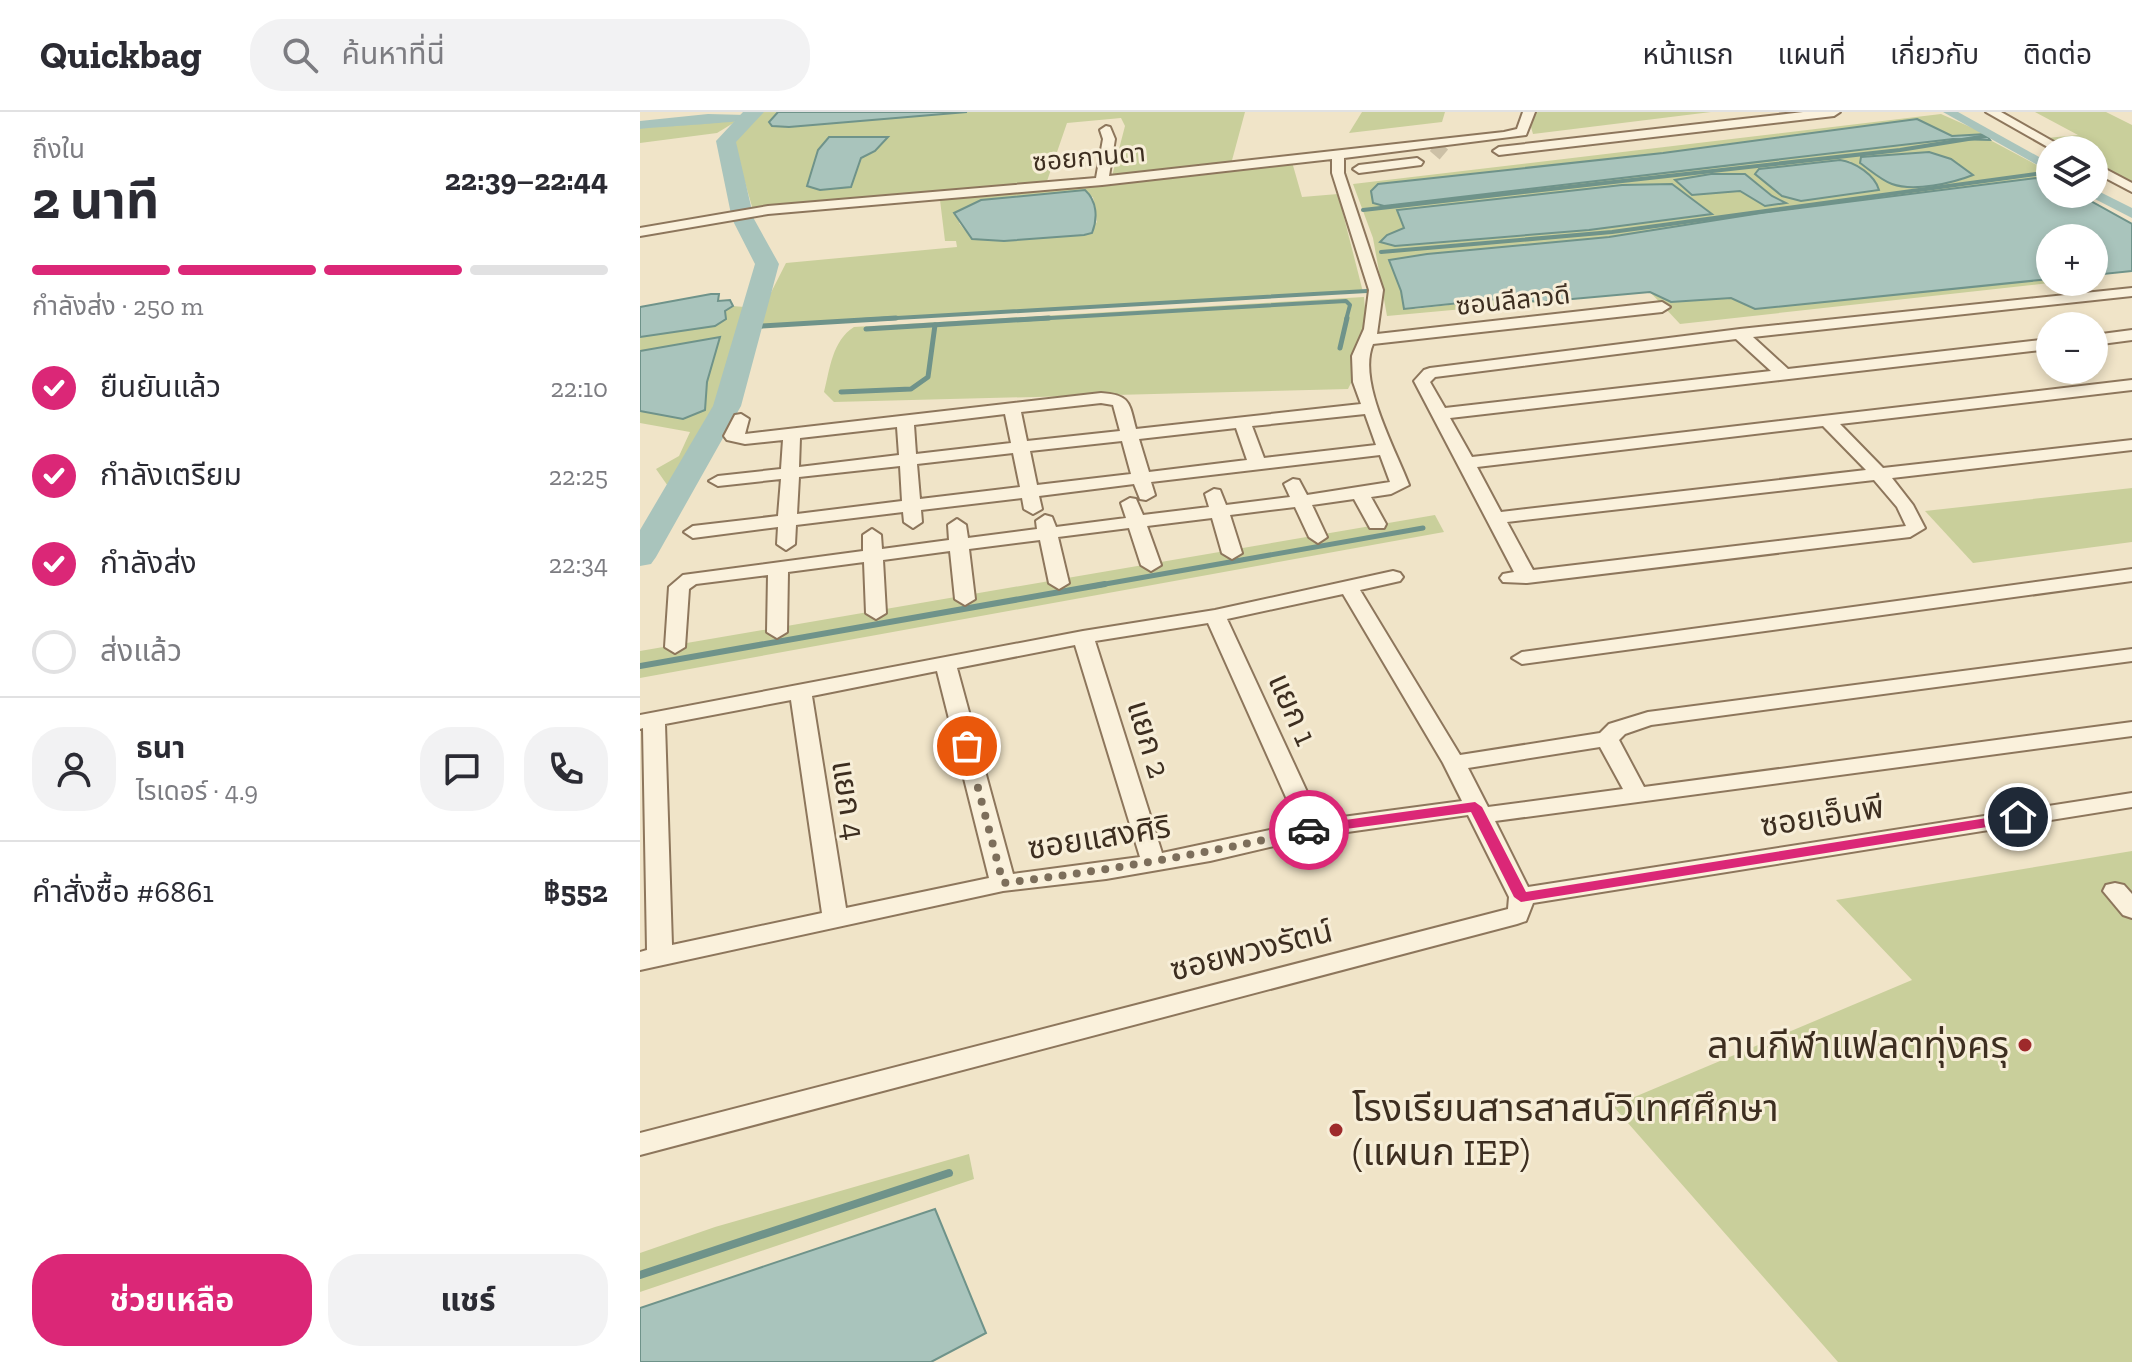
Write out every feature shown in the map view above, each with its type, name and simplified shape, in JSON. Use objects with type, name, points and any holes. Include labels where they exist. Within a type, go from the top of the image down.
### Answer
[{"type":"street","name":"ซอยกานดา","points":[[640,232],[768,210],[1102,181],[1338,155],[1483,146],[1522,132],[1529,112]]},
{"type":"street","points":[[1469,129],[1483,146],[1834,112]]},
{"type":"street","points":[[1992,112],[2036,136]]},
{"type":"street","points":[[1102,181],[1109,139],[1106,130]]},
{"type":"street","points":[[675,647],[679,587],[690,579],[778,567],[873,544],[958,534],[1038,512],[1138,500],[1216,503],[1296,493],[1359,493],[1400,485],[1361,382],[1360,356],[1369,340],[1376,290],[1338,173],[1338,155]]},
{"type":"street","points":[[1359,169],[1434,160]]},
{"type":"street","points":[[2108,175],[2132,188]]},
{"type":"street","points":[[1825,419],[1913,516],[1916,528],[1519,577],[1496,518],[1422,381],[1430,373],[1740,334],[2132,292]]},
{"type":"street","name":"ซอนลีลาวดี","points":[[1369,340],[1662,307]]},
{"type":"street","points":[[1740,334],[1783,373]]},
{"type":"street","points":[[2108,338],[2132,335]]},
{"type":"street","points":[[1440,414],[2036,346]]},
{"type":"street","points":[[1467,463],[2132,385]]},
{"type":"street","points":[[741,419],[733,436],[737,438],[1101,398],[1116,399],[1121,404],[1129,435],[1151,565]]},
{"type":"street","points":[[1012,408],[1059,583]]},
{"type":"street","points":[[718,481],[1369,408]]},
{"type":"street","points":[[905,420],[912,515]]},
{"type":"street","points":[[1242,422],[1258,466]]},
{"type":"street","points":[[786,544],[792,433]]},
{"type":"street","points":[[1496,518],[2132,445]]},
{"type":"street","points":[[693,532],[786,522],[1038,512],[1138,500],[1258,466],[1385,449]]},
{"type":"street","points":[[1296,493],[1318,537]]},
{"type":"street","points":[[1359,493],[1377,524]]},
{"type":"street","points":[[1216,503],[1232,553]]},
{"type":"street","points":[[958,534],[965,599]]},
{"type":"street","points":[[873,544],[876,613]]},
{"type":"street","points":[[777,632],[778,567]]},
{"type":"street","points":[[1522,658],[2132,575]]},
{"type":"street","points":[[650,959],[647,720],[1083,637],[1215,616],[1393,577]]},
{"type":"street","points":[[1349,588],[1454,763],[1521,897]]},
{"type":"street","name":"แยก 1","points":[[1215,616],[1312,829]]},
{"type":"street","name":"แยก 2","points":[[1083,637],[1153,861]]},
{"type":"street","points":[[1454,763],[1607,739],[1617,729],[1648,719],[2132,655]]},
{"type":"street","points":[[945,663],[1003,883]]},
{"type":"street","name":"แยก 4","points":[[800,690],[835,920]]},
{"type":"street","name":"ซอยแสงศิริ","points":[[650,959],[1003,883],[1106,871],[1210,853],[1312,829],[1638,796],[2132,729]]},
{"type":"street","points":[[1607,739],[1638,796]]},
{"type":"street","name":"ซอยเอ็นพี","points":[[1521,897],[2132,800]]},
{"type":"street","name":"ซอยพวงรัตน์","points":[[640,1144],[1510,918],[1521,909],[1521,897]]},
{"type":"green space","points":[[760,112],[778,112],[769,122],[772,126],[789,127],[967,112],[1245,112],[1231,164],[1112,176],[1125,126],[1121,118],[1067,123],[1046,184],[753,210],[733,141]]},
{"type":"green space","points":[[1362,112],[1445,112],[1442,122],[1349,133]]},
{"type":"green space","points":[[1535,112],[1711,112],[1533,134],[1531,127]]},
{"type":"green space","points":[[2035,112],[2106,112],[2132,125],[2132,184],[2108,171],[2108,136],[2068,136],[2078,135]]},
{"type":"green space","points":[[1941,114],[1986,134],[1952,136],[1916,119],[1663,153],[1378,184],[1371,191],[1373,203],[1384,206],[1953,139],[1990,140],[2036,165],[2036,178],[1761,213],[1609,237],[1427,254],[1389,261],[1401,291],[1415,309],[1507,298],[1539,302],[1387,316],[1373,238],[1353,184]],"holes":[[[1951,159],[1973,175],[1961,180],[1909,186]],[[1850,161],[1879,190],[1801,201],[1755,174],[1759,169]],[[1672,184],[1711,214],[1589,230],[1395,246],[1381,242],[1387,235],[1404,229],[1398,210],[1622,185]]]},
{"type":"green space","points":[[732,119],[735,122],[717,133],[640,143],[640,127]]},
{"type":"green space","points":[[1292,162],[1302,197],[1338,194],[1363,292],[764,326],[757,320],[786,263],[957,247],[956,241],[945,241],[940,200]],"holes":[[[1057,193],[1093,197],[1097,222],[1084,235],[1004,241],[972,239],[959,223],[981,200]]]},
{"type":"green space","points":[[2036,280],[2036,284],[1680,324],[1650,292],[1671,302],[1731,298],[1755,309]]},
{"type":"green space","points":[[1364,297],[1367,331],[1353,355],[1352,381],[1348,389],[834,402],[824,392],[836,348],[854,327]]},
{"type":"green space","points":[[733,306],[744,307],[719,407],[670,489],[656,469],[679,456],[690,432],[640,423],[640,411],[683,419],[704,410],[707,382],[720,338],[640,351],[640,337]]},
{"type":"green space","points":[[2132,488],[2132,542],[1973,563],[1925,511]]},
{"type":"green space","points":[[1435,515],[1444,532],[640,678],[640,651]]},
{"type":"green space","points":[[2132,851],[2132,1362],[1838,1362],[1613,1106],[1912,980],[1836,900]]},
{"type":"green space","points":[[969,1154],[974,1179],[640,1292],[640,1253],[715,1227]]},
{"type":"water","points":[[778,112],[967,112],[772,126],[769,122]]},
{"type":"water","points":[[1917,119],[1952,136],[1986,134],[1990,140],[1953,139],[1384,206],[1373,203],[1371,191],[1378,184],[1663,153]]},
{"type":"water","points":[[829,137],[888,137],[875,151],[861,158],[851,187],[820,190],[807,186],[818,150]]},
{"type":"water","points":[[1929,152],[1951,159],[1973,175],[1933,186],[1901,186],[1884,180],[1860,163],[1861,157]]},
{"type":"water","points":[[1840,160],[1864,170],[1879,190],[1801,201],[1782,196],[1755,174],[1759,169]]},
{"type":"water","points":[[1711,174],[1745,174],[1786,203],[1765,206],[1740,191],[1692,195],[1675,180]]},
{"type":"water","points":[[2036,178],[2036,208],[2103,208],[2132,224],[2132,271],[2108,274],[2108,224],[2036,224],[2036,280],[1755,309],[1731,298],[1671,302],[1650,292],[1539,302],[1507,298],[1404,309],[1401,291],[1389,260],[1609,237],[1761,213]]},
{"type":"water","points":[[1672,184],[1712,214],[1589,230],[1395,246],[1380,242],[1387,235],[1404,228],[1397,210],[1622,185]]},
{"type":"water","points":[[1085,190],[1092,199],[1096,216],[1092,233],[1084,235],[1004,241],[972,239],[954,213],[981,200]]},
{"type":"water","points":[[719,294],[718,301],[730,300],[733,306],[725,311],[726,319],[715,326],[640,337],[640,307]]},
{"type":"water","points":[[720,337],[707,382],[705,410],[683,419],[640,411],[640,351]]},
{"type":"water","points":[[935,1209],[986,1333],[931,1362],[640,1362],[640,1308]]},
{"type":"waterway","points":[[640,557],[727,406],[767,264],[748,234],[726,141],[754,112]]},
{"type":"waterway","points":[[1949,112],[2036,160]]},
{"type":"waterway","points":[[640,125],[708,118],[746,119]]},
{"type":"waterway","points":[[1363,210],[1900,150],[1993,135]]},
{"type":"waterway","points":[[1381,252],[1612,232],[2036,174]]},
{"type":"waterway","points":[[2108,201],[2132,214]]},
{"type":"waterway","points":[[880,319],[1367,291]]},
{"type":"waterway","points":[[1031,319],[1346,301],[1350,305],[1346,320]]},
{"type":"waterway","points":[[880,319],[896,318]]},
{"type":"waterway","points":[[1031,319],[1049,318]]},
{"type":"waterway","points":[[1340,348],[1347,318]]},
{"type":"waterway","points":[[747,327],[880,319]]},
{"type":"waterway","points":[[862,320],[880,319]]},
{"type":"waterway","points":[[866,329],[1031,319]]},
{"type":"waterway","points":[[1015,320],[1031,319]]},
{"type":"waterway","points":[[841,392],[911,389],[928,377],[935,325]]},
{"type":"waterway","points":[[1094,586],[1423,528]]},
{"type":"waterway","points":[[640,666],[1105,584]]},
{"type":"waterway","points":[[640,1275],[949,1173]]},
{"type":"tunnel","points":[[1434,146],[1448,158]]},
{"type":"way so far","points":[[967,746],[1003,883],[1106,871],[1210,853],[1309,830]]},
{"type":"place","name":"ลานกีฬาแฟลตทุ่งครุ","points":[[2025,1045]]},
{"type":"place","name":"โรงเรียนสารสาสน์วิเทศศึกษา (แผนก IEP)","points":[[1336,1130]]},
{"type":"route","points":[[1309,830],[1475,807],[1521,897],[2018,817]]}]
